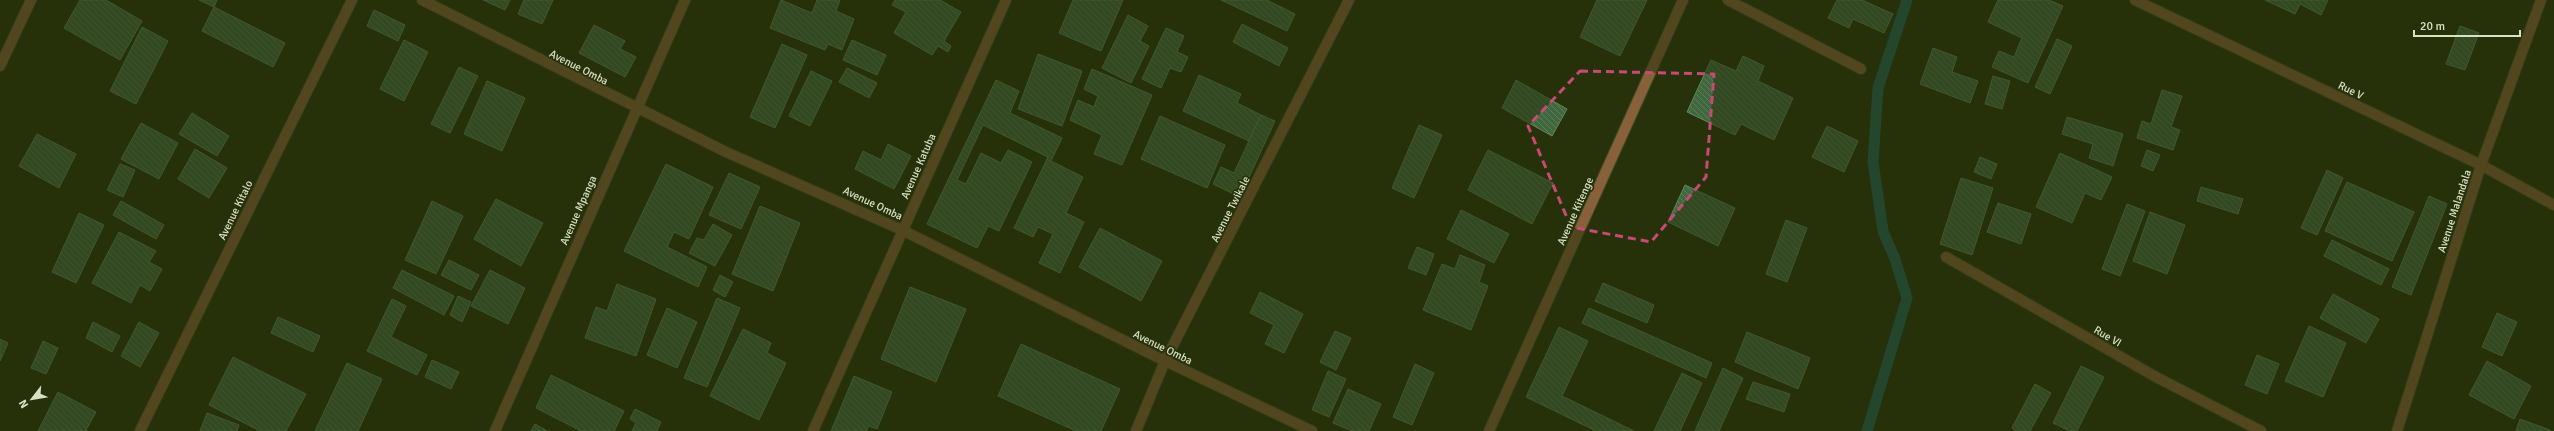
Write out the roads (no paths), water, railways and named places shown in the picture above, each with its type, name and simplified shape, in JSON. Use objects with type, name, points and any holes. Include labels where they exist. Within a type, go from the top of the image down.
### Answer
[{"type":"street","points":[[0,66],[32,0]]},
{"type":"street","name":"Avenue Kitalo","points":[[140,431],[352,0]]},
{"type":"street","name":"Avenue Omba","points":[[422,0],[726,152],[902,230],[1165,361],[1312,431]]},
{"type":"street","name":"Avenue Mpanga","points":[[495,431],[636,108],[685,0]]},
{"type":"street","name":"Avenue Katuba","points":[[813,431],[1006,0]]},
{"type":"street","name":"Avenue Twikale","points":[[1136,431],[1165,361],[1350,0]]},
{"type":"street","name":"Avenue Kitenge","points":[[1490,431],[1682,0]]},
{"type":"street","points":[[1728,0],[1860,69]]},
{"type":"street","name":"Rue V","points":[[2135,0],[2481,165],[2554,205]]},
{"type":"street","name":"Avenue Malandala","points":[[2397,431],[2481,165],[2541,0]]},
{"type":"street","name":"Rue VI","points":[[1946,257],[2156,377],[2261,431]]},
{"type":"waterway","points":[[1867,431],[1907,298],[1895,259],[1883,231],[1873,162],[1878,88],[1907,0]]}]
